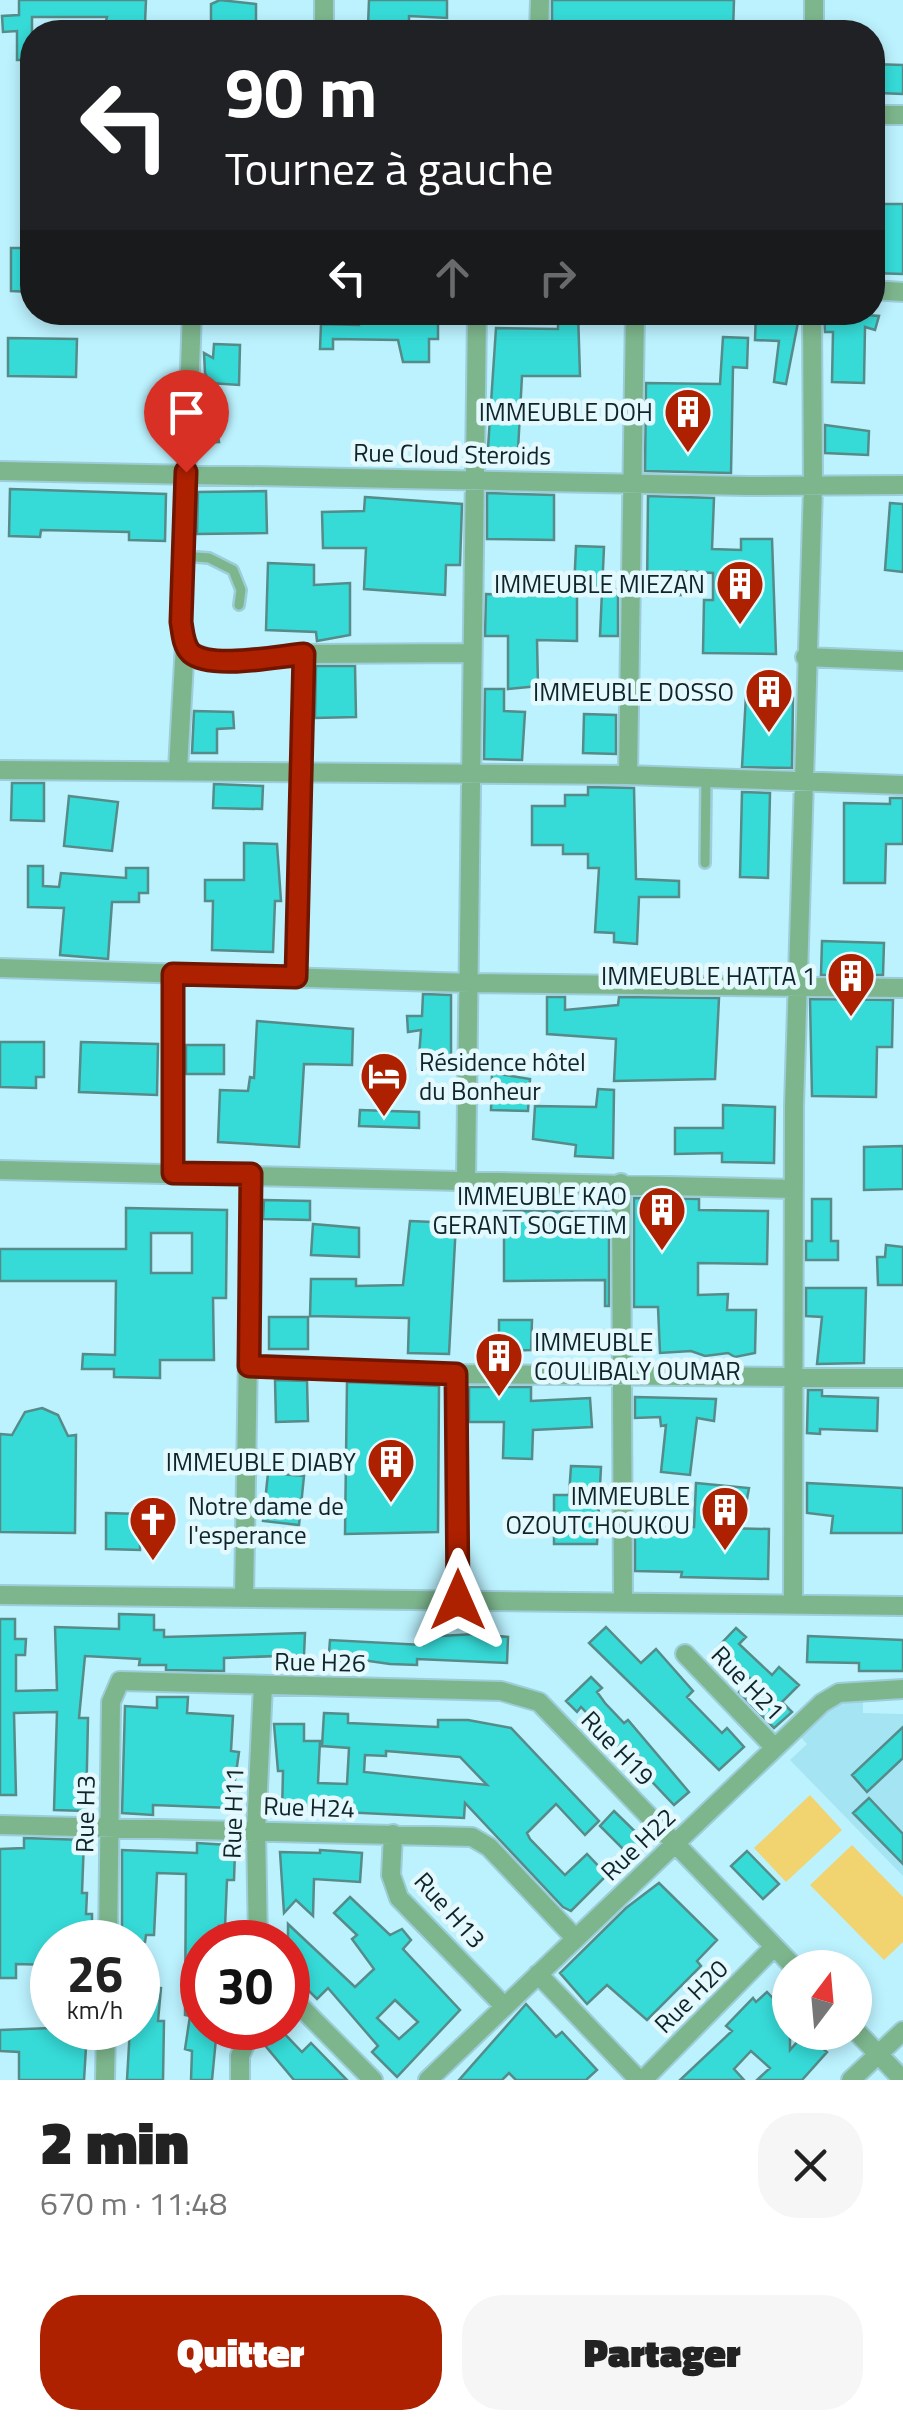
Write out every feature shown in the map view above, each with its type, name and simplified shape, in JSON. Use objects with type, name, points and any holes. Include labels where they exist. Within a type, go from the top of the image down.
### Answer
[{"type":"street","points":[[178,769],[192,325]]},
{"type":"street","points":[[466,1180],[477,325]]},
{"type":"street","points":[[628,775],[635,325]]},
{"type":"street","points":[[794,1604],[793,1189],[813,486],[812,325]]},
{"type":"street","name":"Rue Cloud Steroids","points":[[0,471],[903,485]]},
{"type":"street","points":[[184,644],[200,658],[218,661],[304,654],[472,653]]},
{"type":"street","points":[[296,977],[304,654]]},
{"type":"street","points":[[806,657],[903,662]]},
{"type":"street","points":[[0,770],[178,769],[303,776],[628,775],[903,785]]},
{"type":"street","points":[[0,968],[469,983],[903,988]]},
{"type":"street","points":[[173,974],[173,1173]]},
{"type":"street","points":[[0,1170],[793,1189]]},
{"type":"street","points":[[244,1597],[251,1174]]},
{"type":"street","points":[[621,1184],[623,1601]]},
{"type":"street","points":[[249,1366],[456,1374],[903,1378]]},
{"type":"street","points":[[456,1374],[458,1600]]},
{"type":"street","points":[[0,1596],[903,1606]]},
{"type":"street","name":"Rue H21","points":[[686,1654],[775,1748]]},
{"type":"street","name":"Rue H26","points":[[114,1686],[130,1680],[527,1696]]},
{"type":"street","name":"Rue H11","points":[[258,1920],[256,1830],[264,1685]]},
{"type":"street","name":"Rue H3","points":[[108,1920],[114,1686]]},
{"type":"street","name":"Rue H22","points":[[428,2080],[822,1703],[839,1693],[903,1689]]},
{"type":"street","name":"Rue H19","points":[[527,1696],[549,1712],[777,1950]]},
{"type":"street","name":"Rue H24","points":[[0,1824],[461,1835],[480,1841],[575,1938]]},
{"type":"street","name":"Rue H13","points":[[393,1834],[391,1875],[400,1898],[504,2006]]},
{"type":"street","name":"Rue H20","points":[[641,2080],[774,1947]]},
{"type":"street","points":[[538,1974],[641,2080]]},
{"type":"street","points":[[310,2016],[373,2080]]},
{"type":"street","points":[[851,2080],[903,2031]]},
{"type":"street","points":[[872,2048],[903,2080]]},
{"type":"street","points":[[105,2080],[106,2050]]},
{"type":"street","points":[[240,2080],[243,2050]]},
{"type":"lane","points":[[183,556],[209,558],[233,570],[241,590],[239,604]]},
{"type":"lane","points":[[706,778],[706,863]]},
{"type":"shaded area","points":[[863,1699],[863,1713],[903,1714],[903,1876],[790,1760],[807,1744],[799,1735],[833,1705]]},
{"type":"shaded area","points":[[810,1795],[842,1830],[786,1882],[754,1848]]},
{"type":"shaded area","points":[[852,1845],[903,1897],[903,1942],[884,1960],[810,1885]]},
{"type":"building","points":[[19,0],[146,0],[145,20],[20,20],[17,60],[17,31],[3,32],[2,16],[19,15]]},
{"type":"building","points":[[220,0],[256,4],[256,20],[211,20],[211,4]]},
{"type":"building","points":[[369,0],[447,0],[447,18],[368,20]]},
{"type":"building","points":[[552,0],[734,0],[733,20],[552,20]]},
{"type":"building","points":[[885,64],[903,65],[903,94],[885,93]]},
{"type":"building","points":[[885,204],[903,204],[903,274],[885,273]]},
{"type":"building","points":[[11,248],[20,248],[20,291],[11,291]]},
{"type":"building","points":[[321,325],[438,325],[438,339],[429,339],[429,362],[403,362],[398,340],[333,339],[333,349],[320,349]]},
{"type":"building","points":[[558,325],[578,325],[580,376],[522,376],[518,450],[488,448],[496,328],[558,329]]},
{"type":"building","points":[[756,325],[797,325],[786,384],[774,382],[779,341],[755,340]]},
{"type":"building","points":[[825,325],[876,325],[875,330],[865,327],[864,383],[832,382],[833,332],[825,332]]},
{"type":"building","points":[[723,337],[748,338],[747,368],[733,367],[731,473],[645,471],[646,383],[720,384]]},
{"type":"building","points":[[8,338],[77,339],[76,377],[8,376]]},
{"type":"building","points":[[214,344],[240,345],[239,385],[210,383],[204,353],[213,358]]},
{"type":"building","points":[[201,410],[213,410],[219,442],[200,443]]},
{"type":"building","points":[[825,425],[869,431],[868,455],[825,453]]},
{"type":"building","points":[[10,489],[166,494],[165,541],[129,540],[129,532],[41,530],[40,537],[9,536]]},
{"type":"building","points":[[266,491],[267,533],[197,534],[198,492]]},
{"type":"building","points":[[487,493],[554,495],[554,540],[487,539]]},
{"type":"building","points":[[648,496],[714,498],[712,549],[741,550],[741,539],[772,539],[776,654],[703,653],[704,600],[713,600],[713,573],[680,571],[681,595],[647,596]]},
{"type":"building","points":[[365,497],[462,504],[460,565],[446,565],[445,595],[364,589],[366,548],[323,548],[322,512],[364,511]]},
{"type":"building","points":[[890,503],[903,504],[903,572],[885,570]]},
{"type":"building","points":[[576,546],[604,547],[602,591],[577,590],[577,641],[537,640],[538,686],[508,689],[508,636],[485,636],[486,594],[547,596],[547,591],[574,590]]},
{"type":"building","points":[[268,563],[314,565],[314,585],[350,583],[350,635],[317,641],[316,632],[266,630]]},
{"type":"building","points":[[618,589],[618,636],[600,636],[602,591]]},
{"type":"building","points":[[316,666],[355,666],[356,717],[315,718]]},
{"type":"building","points":[[485,689],[504,689],[504,711],[525,712],[522,760],[484,759]]},
{"type":"building","name":"IMMEUBLE DOSSO","points":[[746,695],[793,698],[792,768],[742,767]]},
{"type":"building","points":[[194,711],[233,712],[234,728],[217,729],[217,753],[192,753]]},
{"type":"building","points":[[584,714],[616,715],[616,754],[583,753]]},
{"type":"building","points":[[12,783],[44,783],[44,821],[11,820]]},
{"type":"building","points":[[214,784],[263,786],[262,809],[213,808]]},
{"type":"building","points":[[588,787],[634,788],[636,879],[679,881],[679,897],[639,897],[637,944],[614,942],[614,933],[595,932],[599,868],[588,868],[588,854],[563,854],[563,845],[532,845],[532,806],[565,806],[565,795],[588,795]]},
{"type":"building","points":[[742,792],[770,793],[768,878],[740,877]]},
{"type":"building","points":[[69,796],[118,802],[112,851],[64,846]]},
{"type":"building","points":[[890,798],[903,798],[903,844],[886,844],[885,883],[844,883],[844,803],[890,804]]},
{"type":"building","points":[[244,843],[277,844],[281,901],[275,901],[273,952],[212,950],[213,901],[205,901],[205,880],[244,880]]},
{"type":"building","points":[[28,866],[43,866],[43,886],[59,887],[61,873],[126,878],[126,868],[148,868],[148,893],[139,893],[139,902],[112,902],[108,959],[60,955],[64,908],[28,907]]},
{"type":"building","points":[[822,941],[884,943],[883,975],[821,975]]},
{"type":"building","points":[[423,994],[451,995],[451,1070],[418,1069],[421,1030],[408,1032],[407,1016],[422,1016]]},
{"type":"building","points":[[547,997],[565,997],[565,1010],[618,1005],[619,997],[719,998],[715,1079],[614,1081],[616,1039],[547,1034]]},
{"type":"building","points":[[810,999],[893,1000],[892,1047],[877,1047],[876,1097],[812,1096]]},
{"type":"building","points":[[257,1021],[353,1029],[352,1065],[304,1064],[299,1147],[218,1142],[220,1090],[248,1091],[250,1077],[254,1078]]},
{"type":"building","points":[[0,1042],[44,1042],[44,1077],[36,1077],[36,1088],[0,1087]]},
{"type":"building","points":[[81,1042],[158,1044],[157,1095],[79,1092]]},
{"type":"building","points":[[186,1045],[224,1045],[224,1074],[186,1074]]},
{"type":"building","points":[[492,1073],[530,1079],[528,1111],[491,1110]]},
{"type":"building","points":[[598,1089],[614,1090],[613,1158],[575,1156],[576,1145],[533,1139],[535,1106],[596,1107]]},
{"type":"building","points":[[723,1105],[775,1107],[774,1163],[722,1162],[722,1153],[675,1154],[675,1128],[723,1128]]},
{"type":"building","points":[[360,1110],[419,1112],[419,1128],[359,1126]]},
{"type":"building","points":[[903,1146],[903,1189],[864,1190],[864,1147]]},
{"type":"building","points":[[634,1198],[699,1199],[699,1210],[768,1211],[767,1264],[698,1263],[698,1295],[728,1294],[727,1310],[756,1310],[755,1353],[735,1357],[728,1353],[705,1356],[691,1351],[660,1353],[658,1307],[634,1307]]},
{"type":"building","points":[[812,1199],[831,1199],[831,1241],[838,1241],[838,1260],[806,1260],[806,1241],[812,1241]]},
{"type":"building","points":[[264,1200],[310,1201],[310,1220],[263,1219]]},
{"type":"building","points":[[126,1208],[227,1210],[226,1298],[213,1298],[214,1360],[160,1360],[160,1378],[114,1377],[114,1369],[82,1369],[83,1354],[115,1355],[116,1281],[0,1281],[0,1249],[126,1249]],"holes":[[[151,1233],[192,1233],[192,1273],[151,1273]]]},
{"type":"building","points":[[504,1211],[609,1212],[609,1306],[605,1306],[605,1280],[504,1281]]},
{"type":"building","points":[[410,1221],[456,1223],[449,1354],[408,1353],[409,1318],[310,1316],[311,1279],[356,1279],[356,1286],[403,1285]]},
{"type":"building","points":[[313,1224],[359,1228],[359,1257],[311,1255]]},
{"type":"building","points":[[886,1245],[903,1247],[903,1285],[878,1285],[877,1257],[885,1257]]},
{"type":"building","points":[[806,1288],[866,1288],[864,1363],[817,1364],[822,1317],[806,1316]]},
{"type":"building","points":[[269,1317],[308,1317],[308,1349],[269,1349]]},
{"type":"building","points":[[499,1320],[532,1320],[531,1350],[499,1351]]},
{"type":"building","points":[[275,1380],[307,1381],[308,1421],[276,1422]]},
{"type":"building","points":[[347,1382],[439,1386],[438,1532],[345,1534]]},
{"type":"building","points":[[469,1387],[531,1387],[531,1401],[590,1398],[592,1427],[533,1430],[532,1459],[503,1458],[504,1422],[469,1422]]},
{"type":"building","points":[[808,1390],[822,1390],[822,1396],[878,1398],[877,1431],[820,1429],[820,1434],[807,1433]]},
{"type":"building","points":[[635,1397],[716,1399],[714,1421],[697,1418],[690,1475],[661,1472],[666,1425],[661,1426],[660,1417],[635,1418]]},
{"type":"building","points":[[42,1408],[58,1415],[68,1436],[76,1435],[75,1533],[0,1532],[0,1434],[12,1435],[25,1412]]},
{"type":"building","points":[[571,1466],[601,1467],[597,1544],[554,1544],[554,1495],[569,1495]]},
{"type":"building","points":[[268,1473],[304,1476],[299,1525],[263,1521]]},
{"type":"building","points":[[696,1483],[749,1488],[746,1504],[722,1501],[721,1528],[769,1529],[768,1579],[681,1577],[682,1572],[635,1571],[635,1528],[694,1527]]},
{"type":"building","points":[[807,1483],[903,1488],[903,1533],[831,1533],[833,1516],[807,1513]]},
{"type":"building","points":[[106,1513],[140,1514],[140,1550],[106,1549]]},
{"type":"building","points":[[119,1614],[154,1615],[154,1630],[164,1630],[164,1637],[305,1633],[304,1655],[224,1658],[224,1671],[166,1670],[166,1665],[139,1665],[140,1659],[85,1656],[79,1718],[88,1718],[86,1811],[54,1810],[57,1712],[14,1713],[16,1795],[0,1795],[0,1619],[15,1619],[15,1639],[26,1639],[25,1655],[16,1655],[16,1691],[57,1690],[55,1627],[119,1629]]},
{"type":"building","points":[[606,1627],[641,1663],[656,1649],[693,1691],[687,1697],[722,1733],[727,1728],[744,1747],[719,1770],[589,1643]]},
{"type":"building","points":[[736,1628],[746,1637],[739,1644],[772,1675],[779,1667],[799,1685],[782,1702],[792,1712],[774,1728],[739,1692],[752,1680],[717,1648]]},
{"type":"building","points":[[808,1636],[903,1640],[903,1671],[859,1671],[859,1663],[807,1662]]},
{"type":"building","points":[[423,1637],[508,1637],[507,1663],[417,1659],[417,1665],[355,1659],[346,1667],[328,1665],[330,1640],[423,1645]]},
{"type":"building","points":[[591,1677],[602,1688],[597,1692],[605,1703],[624,1723],[628,1720],[689,1792],[674,1805],[581,1707],[577,1712],[566,1701]]},
{"type":"building","points":[[157,1697],[188,1697],[187,1713],[233,1716],[231,1751],[239,1752],[231,1808],[153,1805],[153,1815],[122,1813],[125,1706],[157,1708]]},
{"type":"building","points":[[324,1713],[348,1714],[348,1723],[438,1727],[438,1720],[468,1720],[511,1728],[599,1821],[585,1835],[556,1804],[527,1833],[530,1839],[565,1875],[587,1854],[607,1875],[571,1911],[563,1907],[465,1803],[464,1818],[301,1810],[301,1814],[282,1814],[283,1771],[278,1771],[274,1724],[304,1724],[304,1741],[320,1741],[318,1783],[347,1784],[349,1748],[322,1746]],"holes":[[[386,1751],[460,1757],[487,1785],[364,1772],[365,1755],[386,1756]]]},
{"type":"building","points":[[903,1727],[903,1758],[867,1792],[852,1775]]},
{"type":"building","points":[[869,1798],[903,1834],[903,1864],[853,1813]]},
{"type":"building","points":[[614,1811],[649,1845],[634,1860],[600,1826]]},
{"type":"building","points":[[24,1838],[84,1840],[82,1893],[87,1893],[86,1914],[92,1914],[92,1920],[30,1920],[30,1964],[16,1964],[16,1978],[0,1978],[0,1849],[24,1848]]},
{"type":"building","points":[[197,1843],[228,1845],[228,1851],[235,1851],[234,1880],[227,1880],[225,1920],[186,1920],[186,1874],[157,1873],[155,1920],[122,1920],[122,1850],[197,1853]]},
{"type":"building","points":[[747,1851],[779,1884],[763,1899],[731,1866]]},
{"type":"building","points":[[280,1852],[362,1853],[360,1882],[314,1879],[313,1916],[296,1900],[284,1913]]},
{"type":"building","points":[[659,1883],[717,1940],[697,1961],[701,1966],[647,2020],[607,1985],[587,2004],[560,1973],[626,1908]]},
{"type":"building","points":[[350,1897],[390,1935],[402,1929],[411,1940],[403,1949],[460,2010],[397,2077],[372,2052],[378,2046],[328,1988],[317,1999],[310,1992],[310,1945],[355,1987],[374,1969],[352,1939],[357,1935],[334,1913]],"holes":[[[395,2000],[418,2022],[399,2039],[377,2018]]]},
{"type":"building","points":[[767,1992],[772,1997],[772,2050],[827,2052],[802,2080],[757,2080],[770,2068],[751,2051],[734,2069],[744,2080],[680,2080],[732,2031],[726,2026],[753,1998],[756,2002]]},
{"type":"building","points":[[526,2004],[556,2037],[562,2032],[597,2070],[586,2080],[516,2080],[509,2073],[502,2080],[459,2080]]},
{"type":"building","points":[[160,2021],[164,2021],[163,2080],[127,2080],[129,2050],[160,2050]]},
{"type":"building","points":[[30,2029],[30,2050],[86,2050],[84,2080],[19,2080],[19,2052],[0,2051],[0,2030]]},
{"type":"building","points":[[311,2043],[347,2080],[294,2080],[269,2050],[302,2052],[310,2050]]},
{"type":"building","points":[[188,2050],[215,2050],[212,2080],[191,2080],[192,2051]]},
{"type":"place","name":"IMMEUBLE DOH","points":[[688,454]]},
{"type":"place","name":"IMMEUBLE MIEZAN","points":[[740,626]]},
{"type":"place","name":"IMMEUBLE DOSSO","points":[[769,734]]},
{"type":"place","name":"IMMEUBLE HATTA 1","points":[[851,1018]]},
{"type":"place","name":"Résidence hôtel du Bonheur","points":[[384,1118]]},
{"type":"place","name":"IMMEUBLE KAO GERANT SOGETIM","points":[[662,1252]]},
{"type":"place","name":"IMMEUBLE COULIBALY OUMAR","points":[[499,1398]]},
{"type":"place","name":"IMMEUBLE DIABY","points":[[391,1504]]},
{"type":"place","name":"IMMEUBLE OZOUTCHOUKOU","points":[[725,1552]]},
{"type":"place","name":"Notre dame de l'esperance","points":[[153,1562]]},
{"type":"route","points":[[186,472],[181,622],[184,644],[200,658],[218,661],[304,654],[303,776],[296,977],[173,974],[173,1173],[251,1174],[249,1366],[456,1374],[458,1600]]}]
